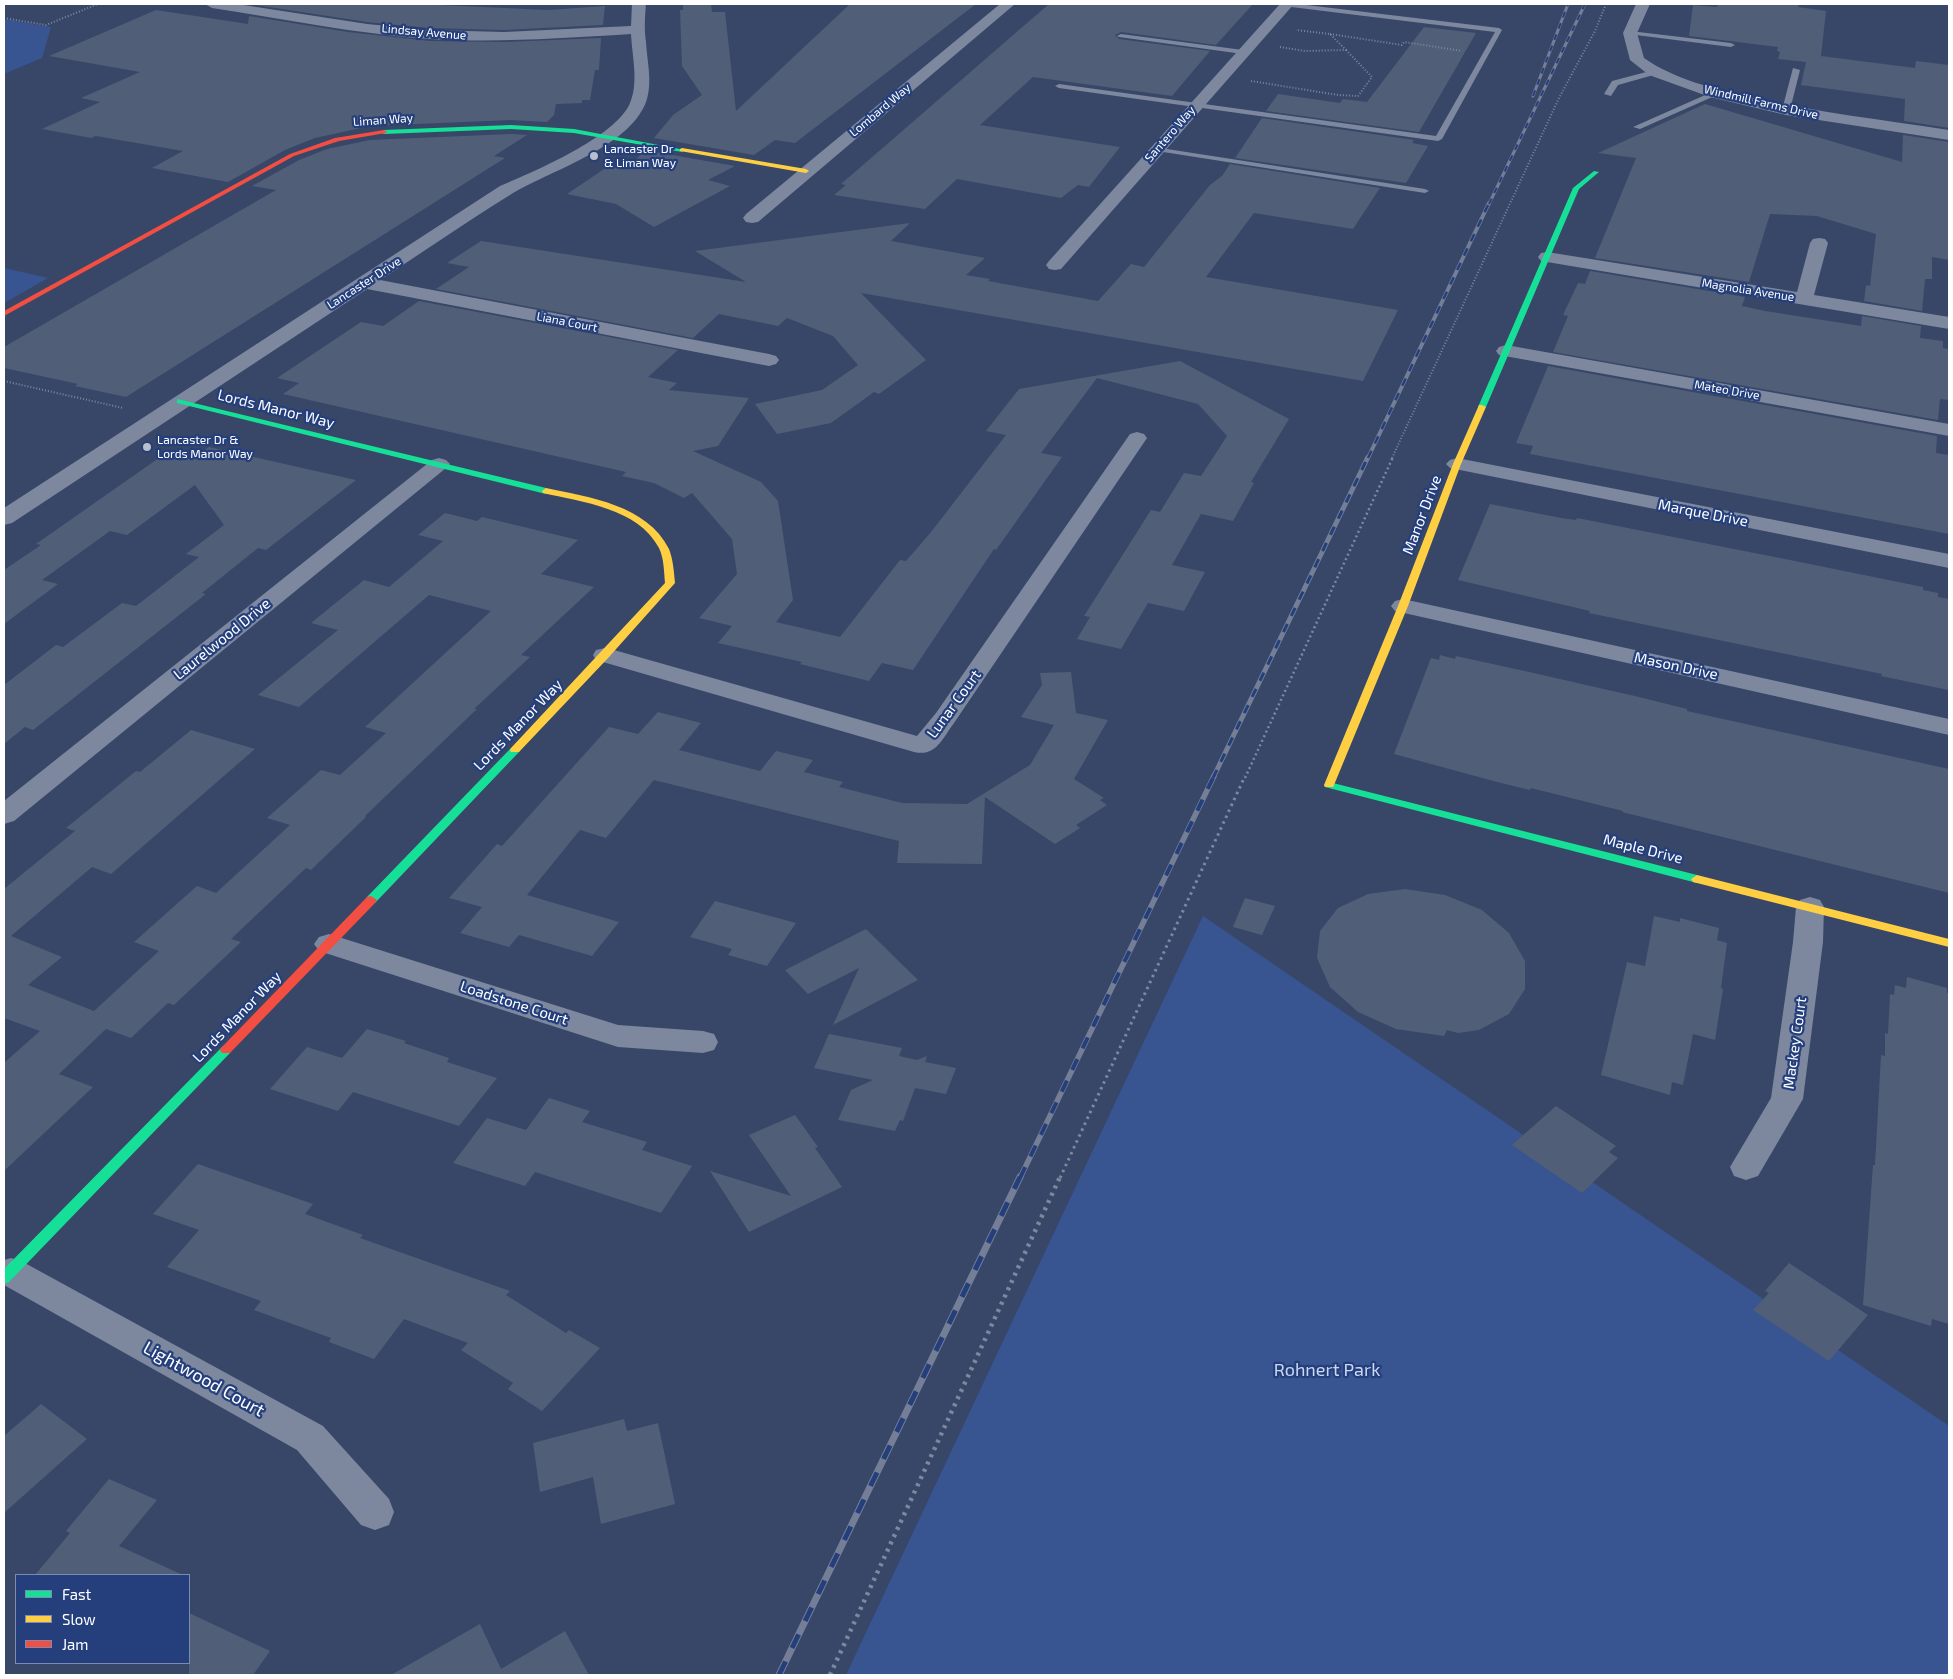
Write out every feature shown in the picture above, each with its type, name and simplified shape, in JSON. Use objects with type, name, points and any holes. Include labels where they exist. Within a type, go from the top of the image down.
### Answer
[{"type":"street","name":"Lindsay Avenue","points":[[212,4],[402,32],[459,36],[522,37],[638,30]]},
{"type":"street","name":"Lancaster Drive","points":[[4,518],[506,190],[569,161],[625,121],[638,104],[642,76],[638,30],[639,4]]},
{"type":"street","name":"Lombard Way","points":[[752,218],[1008,4]]},
{"type":"street","name":"Santero Way","points":[[1054,265],[1242,52],[1287,4]]},
{"type":"street","points":[[1630,33],[1643,4]]},
{"type":"street","name":"Windmill Farms Drive","points":[[1630,33],[1637,60],[1654,72],[1715,94],[1786,110],[1949,135]]},
{"type":"street","name":"Liman Way","points":[[4,314],[292,155],[322,142],[370,134],[511,127],[562,129],[806,171]]},
{"type":"street","name":"Manor Drive","points":[[1329,785],[1403,606],[1457,464],[1576,188],[1596,172]]},
{"type":"street","points":[[1804,299],[1819,243]]},
{"type":"street","name":"Magnolia Avenue","points":[[1547,257],[1949,323]]},
{"type":"street","name":"Liana Court","points":[[365,282],[769,360]]},
{"type":"street","name":"Mateo Drive","points":[[1506,351],[1949,430]]},
{"type":"street","name":"Lords Manor Way","points":[[7,1275],[329,944],[605,655],[670,583],[669,563],[663,544],[642,524],[610,508],[439,464],[180,402]]},
{"type":"street","name":"Lunar Court","points":[[605,655],[924,746],[1137,438]]},
{"type":"street","name":"Laurelwood Drive","points":[[4,815],[439,464]]},
{"type":"street","name":"Marque Drive","points":[[1457,464],[1949,561]]},
{"type":"street","name":"Mason Drive","points":[[1403,606],[1949,727]]},
{"type":"street","name":"Maple Drive","points":[[1329,785],[1949,942]]},
{"type":"street","name":"Mackey Court","points":[[1746,1167],[1787,1098],[1808,942],[1810,907]]},
{"type":"street","name":"Loadstone Court","points":[[329,944],[618,1036],[704,1042]]},
{"type":"street","name":"Lightwood Court","points":[[7,1275],[310,1438],[375,1512]]},
{"type":"lane","points":[[1059,86],[1438,139],[1499,30],[1283,4]]},
{"type":"lane","points":[[1630,33],[1731,44]]},
{"type":"lane","points":[[1121,36],[1242,52]]},
{"type":"lane","points":[[1786,110],[1796,70]]},
{"type":"lane","points":[[1608,94],[1615,83],[1654,72]]},
{"type":"lane","points":[[1637,127],[1715,94]]},
{"type":"lane","points":[[1157,149],[1425,191]]},
{"type":"path","points":[[4,18],[46,26],[98,4]]},
{"type":"path","points":[[830,1675],[1554,107],[1594,32],[1606,4]]},
{"type":"path","points":[[1289,29],[1402,45],[1404,42],[1466,51]]},
{"type":"path","points":[[1245,81],[1338,95],[1358,96],[1372,77],[1330,34]]},
{"type":"path","points":[[1275,46],[1305,51],[1346,50]]},
{"type":"path","points":[[4,381],[128,409]]},
{"type":"green space","points":[[4,19],[51,27],[42,58],[4,74]]},
{"type":"green space","points":[[4,268],[48,278],[4,303]]},
{"type":"green space","name":"Rohnert Park","points":[[1203,916],[1949,1426],[1949,1675],[846,1675]]},
{"type":"building","points":[[249,4],[415,4],[549,10],[605,6],[603,25],[504,30],[429,28],[367,22]]},
{"type":"building","points":[[683,4],[711,4],[712,12],[725,12],[736,111],[850,4],[976,4],[795,143],[775,140],[754,155],[654,138],[673,115],[702,95],[682,66],[680,10],[683,10]]},
{"type":"building","points":[[1049,4],[1253,4],[1216,45],[1121,32],[1115,35],[1119,39],[1210,51],[1172,96],[1033,77],[980,125],[1120,147],[1089,187],[1078,185],[1061,198],[957,179],[925,209],[834,195],[846,185],[841,184]]},
{"type":"building","points":[[1718,4],[1799,4],[1798,7],[1826,11],[1821,56],[1915,68],[1916,61],[1949,65],[1949,128],[1904,121],[1905,99],[1801,85],[1806,62],[1778,59],[1780,52],[1777,51],[1778,47],[1689,36],[1693,5],[1717,7]]},
{"type":"building","points":[[156,10],[248,24],[249,16],[348,32],[430,41],[505,42],[601,38],[599,70],[595,70],[590,100],[582,100],[582,103],[556,104],[554,115],[547,122],[511,120],[370,126],[315,138],[285,150],[228,182],[152,168],[183,151],[42,129],[100,102],[81,98],[140,72],[49,56]]},
{"type":"building","points":[[1424,27],[1476,33],[1419,132],[1266,111],[1278,94],[1340,103],[1343,99],[1367,102]]},
{"type":"building","points":[[1705,104],[1902,162],[1903,135],[1949,142],[1949,260],[1932,257],[1932,279],[1925,279],[1922,311],[1864,301],[1866,285],[1870,286],[1876,234],[1817,216],[1770,214],[1749,282],[1595,258],[1636,158],[1598,153]]},
{"type":"building","points":[[1262,118],[1414,140],[1412,143],[1428,146],[1406,183],[1235,158]]},
{"type":"building","points":[[511,134],[527,135],[494,156],[505,158],[126,397],[75,386],[78,384],[4,368],[4,347],[276,190],[252,186],[299,160],[327,149],[370,140]]},
{"type":"building","points":[[644,150],[735,166],[708,180],[730,186],[654,227],[616,204],[567,194],[610,165],[629,168]]},
{"type":"building","points":[[1230,164],[1380,188],[1353,229],[1254,213],[1206,277],[1398,310],[1363,381],[861,293],[926,360],[879,394],[874,392],[831,423],[777,434],[755,404],[822,390],[858,365],[833,336],[787,318],[778,326],[719,314],[693,338],[436,289],[469,267],[447,263],[481,241],[746,282],[695,251],[910,223],[891,241],[985,258],[966,275],[990,279],[988,281],[1098,301],[1131,264],[1144,267],[1210,185],[1222,176]]},
{"type":"building","points":[[1590,271],[1745,297],[1742,306],[1765,311],[1861,326],[1862,316],[1921,326],[1920,338],[1943,341],[1943,348],[1949,349],[1949,400],[1940,399],[1938,420],[1553,352],[1568,316],[1563,315],[1578,283],[1585,284]]},
{"type":"building","points":[[419,301],[678,350],[648,377],[677,383],[669,390],[749,398],[718,446],[693,451],[761,482],[778,501],[793,600],[776,622],[840,637],[900,560],[906,561],[931,532],[1006,435],[986,431],[1019,389],[1180,361],[1289,419],[1251,482],[1254,483],[1233,521],[1201,514],[1172,565],[1205,572],[1184,611],[1148,603],[1121,649],[1077,639],[1090,617],[1084,616],[1151,510],[1160,512],[1184,473],[1201,476],[1227,436],[1198,404],[1097,378],[1041,453],[1062,457],[996,550],[994,549],[913,670],[882,663],[869,681],[800,664],[802,662],[718,643],[732,626],[699,618],[737,574],[732,539],[692,493],[684,498],[654,483],[622,476],[626,472],[283,394],[299,383],[277,378],[361,322],[383,326]]},
{"type":"building","points":[[1548,366],[1937,436],[1936,453],[1949,455],[1949,534],[1530,454],[1533,446],[1516,443]]},
{"type":"building","points":[[209,447],[356,480],[266,550],[258,548],[202,593],[206,594],[33,730],[25,727],[4,744],[4,685],[56,645],[63,647],[122,603],[136,606],[199,557],[186,554],[224,525],[195,485],[127,535],[110,531],[42,580],[58,584],[4,624],[4,570],[41,545],[36,544],[166,453],[192,459]]},
{"type":"building","points":[[1490,504],[1561,518],[1576,520],[1577,518],[1795,561],[1923,587],[1923,590],[1938,593],[1938,597],[1949,599],[1948,690],[1881,676],[1882,674],[1589,613],[1590,611],[1458,580]]},
{"type":"building","points":[[445,513],[477,521],[482,517],[578,540],[541,574],[594,587],[521,655],[530,657],[474,709],[477,709],[366,817],[311,870],[306,868],[231,939],[241,942],[174,1005],[168,1003],[131,1038],[106,1029],[59,1074],[93,1087],[4,1171],[4,1063],[40,1031],[4,1018],[4,889],[75,831],[66,828],[136,771],[140,772],[191,730],[255,749],[111,874],[92,867],[11,936],[62,957],[28,985],[94,1011],[159,951],[134,942],[197,886],[216,893],[290,825],[267,818],[321,770],[340,775],[386,733],[365,727],[491,611],[429,595],[299,707],[258,695],[338,630],[311,623],[364,580],[389,587],[443,541],[418,535]]},
{"type":"building","points":[[1440,655],[1455,659],[1456,656],[1529,672],[1639,697],[1687,709],[1687,711],[1949,769],[1949,893],[1531,788],[1530,790],[1501,783],[1394,754],[1431,658],[1439,660]]},
{"type":"building","points":[[1071,672],[1076,713],[1108,720],[1074,779],[1104,798],[1100,800],[1107,805],[1076,825],[1080,828],[1055,844],[985,797],[982,864],[897,863],[899,841],[654,780],[606,838],[580,830],[527,895],[619,922],[592,956],[519,935],[509,947],[460,933],[482,907],[449,898],[497,844],[502,846],[609,727],[638,734],[658,712],[701,723],[679,750],[760,771],[776,751],[813,760],[804,772],[843,782],[839,787],[902,803],[967,804],[1030,765],[1054,725],[1021,717],[1042,685],[1040,673]]},
{"type":"building","points":[[1405,889],[1445,895],[1482,910],[1509,933],[1525,961],[1525,989],[1509,1014],[1479,1030],[1458,1033],[1447,1030],[1444,1036],[1396,1029],[1358,1012],[1330,987],[1317,958],[1320,931],[1338,908],[1368,894]]},
{"type":"building","points":[[1245,898],[1275,906],[1262,935],[1233,927]]},
{"type":"building","points":[[715,901],[796,923],[767,966],[728,955],[732,949],[690,937]]},
{"type":"building","points":[[1654,916],[1680,922],[1680,918],[1719,928],[1717,940],[1727,943],[1721,988],[1723,989],[1715,1040],[1693,1034],[1683,1085],[1672,1082],[1670,1095],[1601,1075],[1627,962],[1645,966]]},
{"type":"building","points":[[866,929],[918,980],[833,1025],[859,968],[808,994],[785,970]]},
{"type":"building","points":[[1907,977],[1947,988],[1947,993],[1949,993],[1949,1324],[1932,1319],[1931,1326],[1863,1305],[1873,1165],[1875,1165],[1881,1055],[1885,1056],[1885,1033],[1888,1034],[1890,994],[1894,995],[1895,985],[1906,988]]},
{"type":"building","points":[[367,1029],[406,1041],[404,1043],[449,1058],[447,1062],[497,1078],[459,1126],[353,1092],[338,1111],[270,1089],[307,1047],[342,1058]]},
{"type":"building","points":[[829,1034],[902,1048],[899,1056],[917,1060],[927,1056],[925,1062],[956,1068],[946,1094],[915,1088],[903,1121],[900,1120],[895,1131],[838,1120],[851,1090],[873,1080],[814,1068]]},
{"type":"building","points":[[549,1098],[590,1111],[582,1122],[647,1142],[642,1150],[692,1166],[661,1213],[535,1172],[525,1186],[453,1163],[487,1118],[526,1130]]},
{"type":"building","points":[[1556,1106],[1616,1146],[1609,1152],[1618,1158],[1582,1193],[1512,1145]]},
{"type":"building","points":[[795,1115],[818,1147],[815,1148],[842,1187],[749,1232],[710,1171],[791,1196],[749,1135]]},
{"type":"building","points":[[198,1164],[313,1204],[305,1214],[363,1235],[360,1238],[510,1291],[506,1295],[566,1333],[569,1330],[600,1348],[542,1411],[508,1389],[513,1383],[461,1350],[468,1343],[404,1319],[374,1359],[329,1342],[331,1338],[254,1310],[261,1301],[167,1267],[199,1230],[153,1214]]},
{"type":"building","points":[[1789,1263],[1868,1315],[1829,1361],[1753,1310],[1769,1293],[1765,1291]]},
{"type":"building","points":[[41,1404],[87,1439],[4,1513],[4,1436]]},
{"type":"building","points":[[624,1419],[627,1431],[658,1423],[675,1504],[601,1524],[593,1477],[540,1492],[533,1443]]},
{"type":"building","points":[[109,1479],[157,1500],[119,1546],[181,1574],[36,1574],[70,1533],[66,1531]]},
{"type":"building","points":[[190,1613],[270,1651],[253,1675],[189,1675]]},
{"type":"building","points":[[480,1624],[501,1669],[565,1631],[589,1675],[391,1675]]},
{"type":"railway","points":[[1533,96],[1568,4]]},
{"type":"railway","points":[[1489,204],[1585,4]]},
{"type":"railway","points":[[1368,458],[1489,203]]},
{"type":"railway","points":[[1213,778],[1368,457]]},
{"type":"railway","points":[[1020,1178],[1214,776]]},
{"type":"railway","points":[[779,1675],[1020,1177]]},
{"type":"traffic: fast","points":[[384,132],[511,127],[574,131],[682,150]]},
{"type":"traffic: fast","points":[[1482,407],[1576,188],[1596,172]]},
{"type":"traffic: fast","points":[[180,401],[546,491]]},
{"type":"traffic: fast","points":[[371,900],[515,750]]},
{"type":"traffic: fast","points":[[1329,785],[1697,879]]},
{"type":"traffic: fast","points":[[4,1278],[226,1050]]},
{"type":"traffic: slow","points":[[682,150],[806,171]]},
{"type":"traffic: slow","points":[[1329,785],[1403,606],[1457,464],[1482,407]]},
{"type":"traffic: slow","points":[[515,750],[670,583],[664,549],[655,535],[643,524],[628,515],[596,502],[546,491]]},
{"type":"traffic: slow","points":[[1697,879],[1949,943]]},
{"type":"traffic: jam","points":[[4,314],[292,155],[337,140],[384,132]]},
{"type":"traffic: jam","points":[[226,1050],[371,900]]},
{"type":"place","name":"Lancaster Dr & Liman Way","points":[[594,156]]},
{"type":"place","name":"Lancaster Dr & Lords Manor Way","points":[[147,447]]}]
